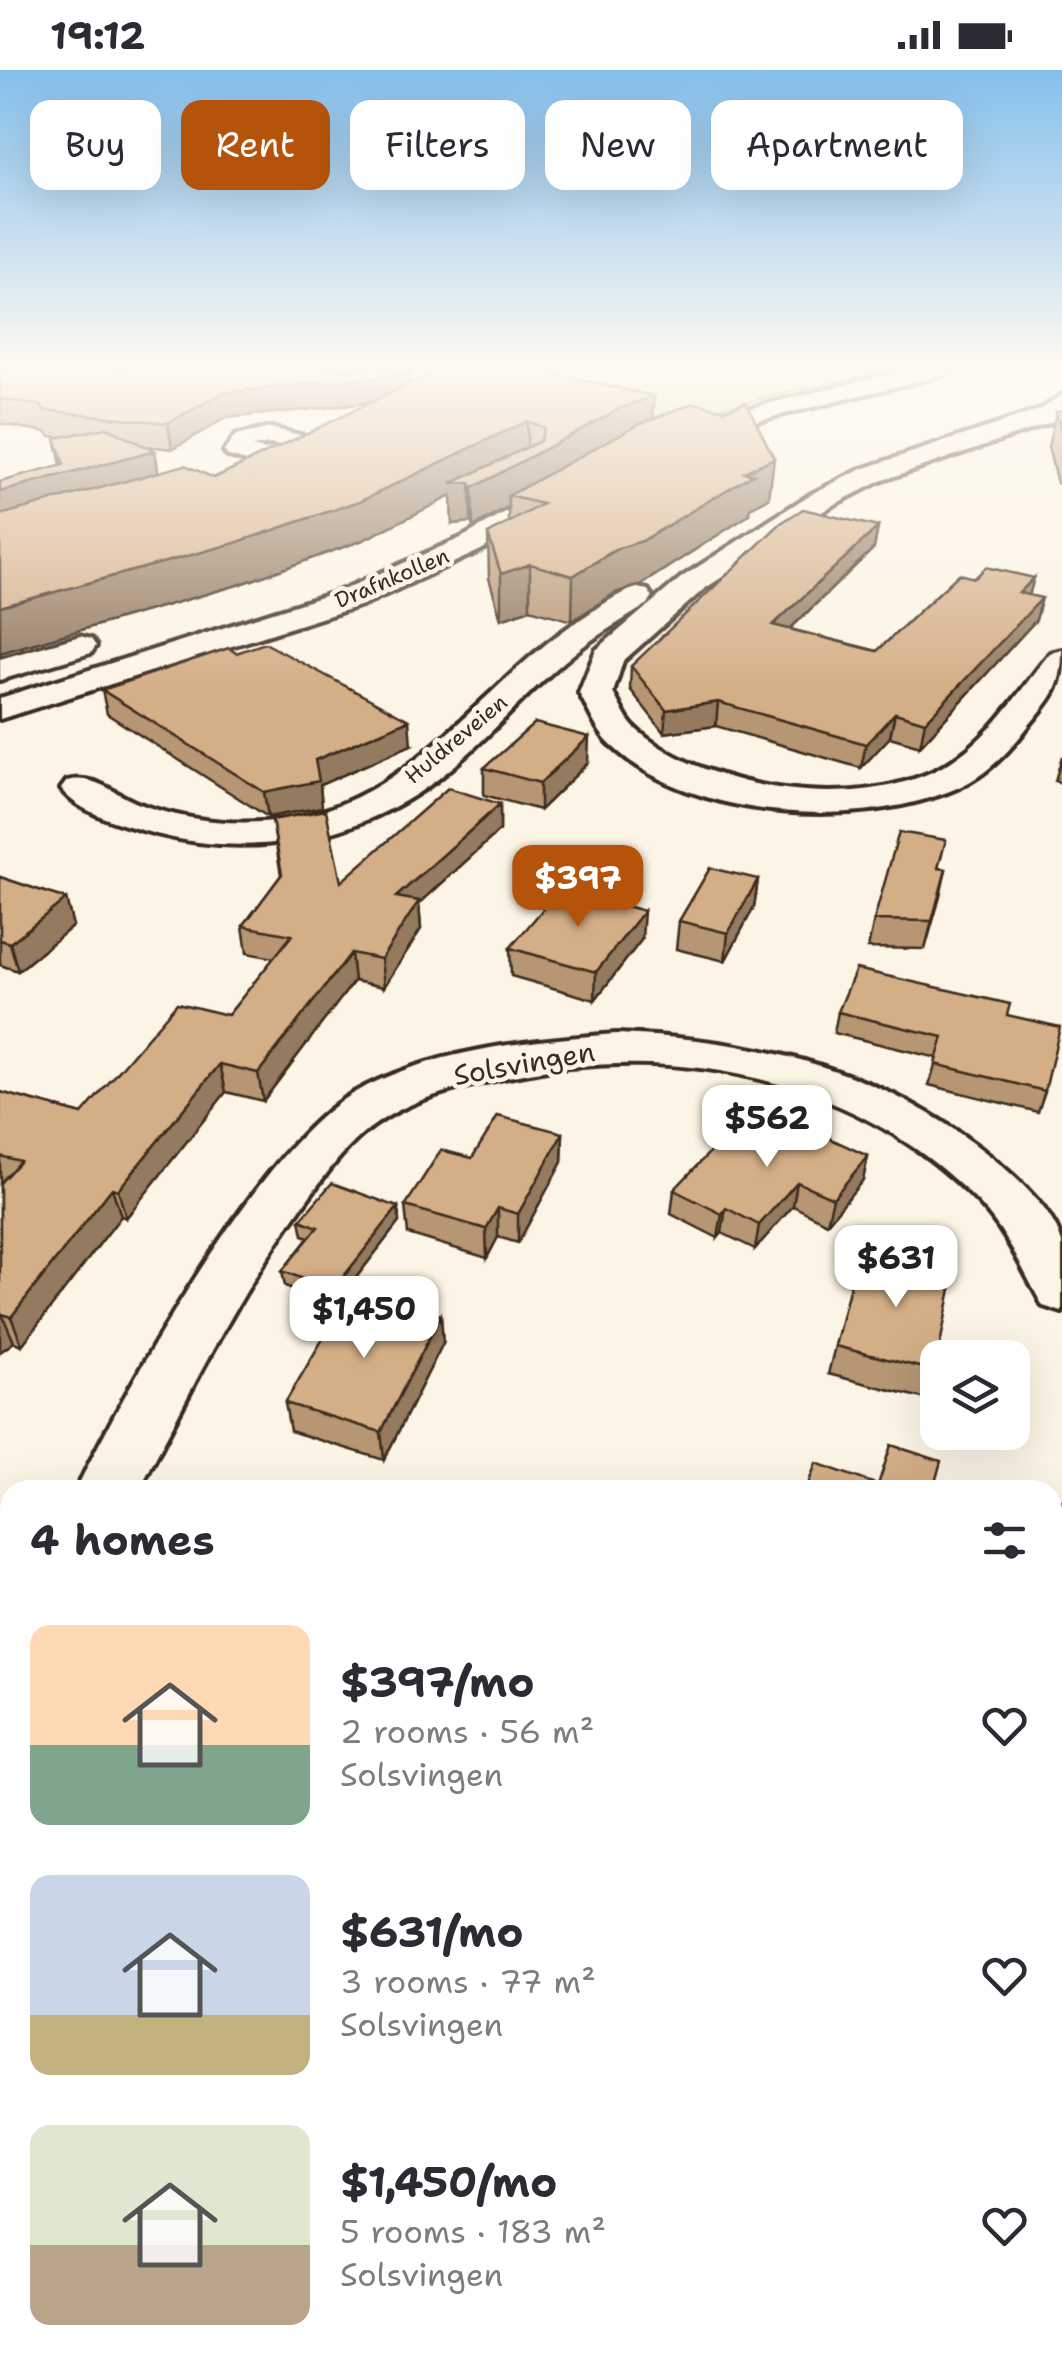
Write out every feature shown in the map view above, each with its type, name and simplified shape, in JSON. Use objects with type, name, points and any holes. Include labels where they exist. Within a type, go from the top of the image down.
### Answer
[{"type":"street","name":"Drafnkollen","points":[[0,708],[351,598],[471,544],[587,476]]},
{"type":"street","name":"Huldreveien","points":[[875,476],[838,492],[692,584],[608,657],[596,693],[622,736],[658,762],[764,799],[819,801],[885,795],[946,780],[983,754],[1062,660]]},
{"type":"street","name":"Huldreveien","points":[[80,789],[116,811],[178,830],[218,834],[308,828],[355,814],[422,774],[562,646],[665,579],[692,584]]},
{"type":"street","points":[[0,670],[109,637]]},
{"type":"street","name":"Solsvingen","points":[[113,1480],[255,1228],[330,1136],[356,1114],[407,1086],[507,1060],[593,1048],[696,1050],[767,1064],[839,1087],[922,1130],[998,1191],[1039,1248],[1062,1290]]},
{"type":"building","points":[[21,476],[59,476],[0,492],[0,482]]},
{"type":"building","points":[[143,476],[411,476],[360,501],[235,543],[0,607],[0,515]]},
{"type":"building","points":[[467,476],[494,476],[472,488],[470,483],[451,484]]},
{"type":"building","points":[[544,476],[749,476],[642,541],[616,549],[573,576],[530,564],[501,574],[488,534],[543,504],[508,496]]},
{"type":"building","points":[[803,509],[878,527],[773,625],[877,651],[959,574],[975,578],[986,567],[1034,578],[1019,593],[1042,598],[925,722],[895,713],[866,744],[718,702],[666,710],[631,666],[781,523]]},
{"type":"building","points":[[265,643],[409,720],[315,760],[319,781],[264,792],[102,690],[229,648],[236,653]]},
{"type":"building","points":[[535,723],[589,737],[540,783],[484,768]]},
{"type":"building","points":[[448,788],[500,804],[396,897],[419,901],[381,959],[351,953],[258,1073],[220,1064],[118,1190],[112,1188],[11,1317],[0,1316],[0,1183],[20,1161],[0,1156],[0,1092],[82,1114],[177,1003],[228,1015],[292,935],[243,926],[282,874],[272,820],[326,810],[341,882]]},
{"type":"building","points":[[899,832],[946,840],[938,868],[946,869],[932,921],[874,920]]},
{"type":"building","points":[[710,868],[758,879],[728,933],[679,921]]},
{"type":"building","points":[[0,877],[66,899],[10,943],[0,940]]},
{"type":"building","points":[[561,888],[644,911],[596,972],[510,948]]},
{"type":"building","points":[[856,969],[1010,1004],[1007,1015],[1060,1027],[1045,1091],[935,1064],[943,1037],[838,1012]]},
{"type":"building","points":[[498,1116],[563,1133],[518,1214],[498,1208],[486,1229],[405,1206],[441,1150],[472,1158]]},
{"type":"building","points":[[743,1117],[804,1146],[816,1132],[868,1156],[833,1198],[797,1182],[759,1225],[726,1208],[722,1214],[674,1190]]},
{"type":"building","points":[[332,1183],[398,1207],[333,1290],[282,1271],[318,1227],[300,1220]]},
{"type":"building","points":[[859,1250],[954,1273],[941,1340],[920,1340],[920,1367],[835,1346]]},
{"type":"building","points":[[351,1291],[441,1315],[381,1432],[285,1403]]},
{"type":"building","points":[[891,1445],[941,1461],[936,1480],[880,1480]]},
{"type":"building","points":[[816,1463],[864,1480],[810,1480]]}]
